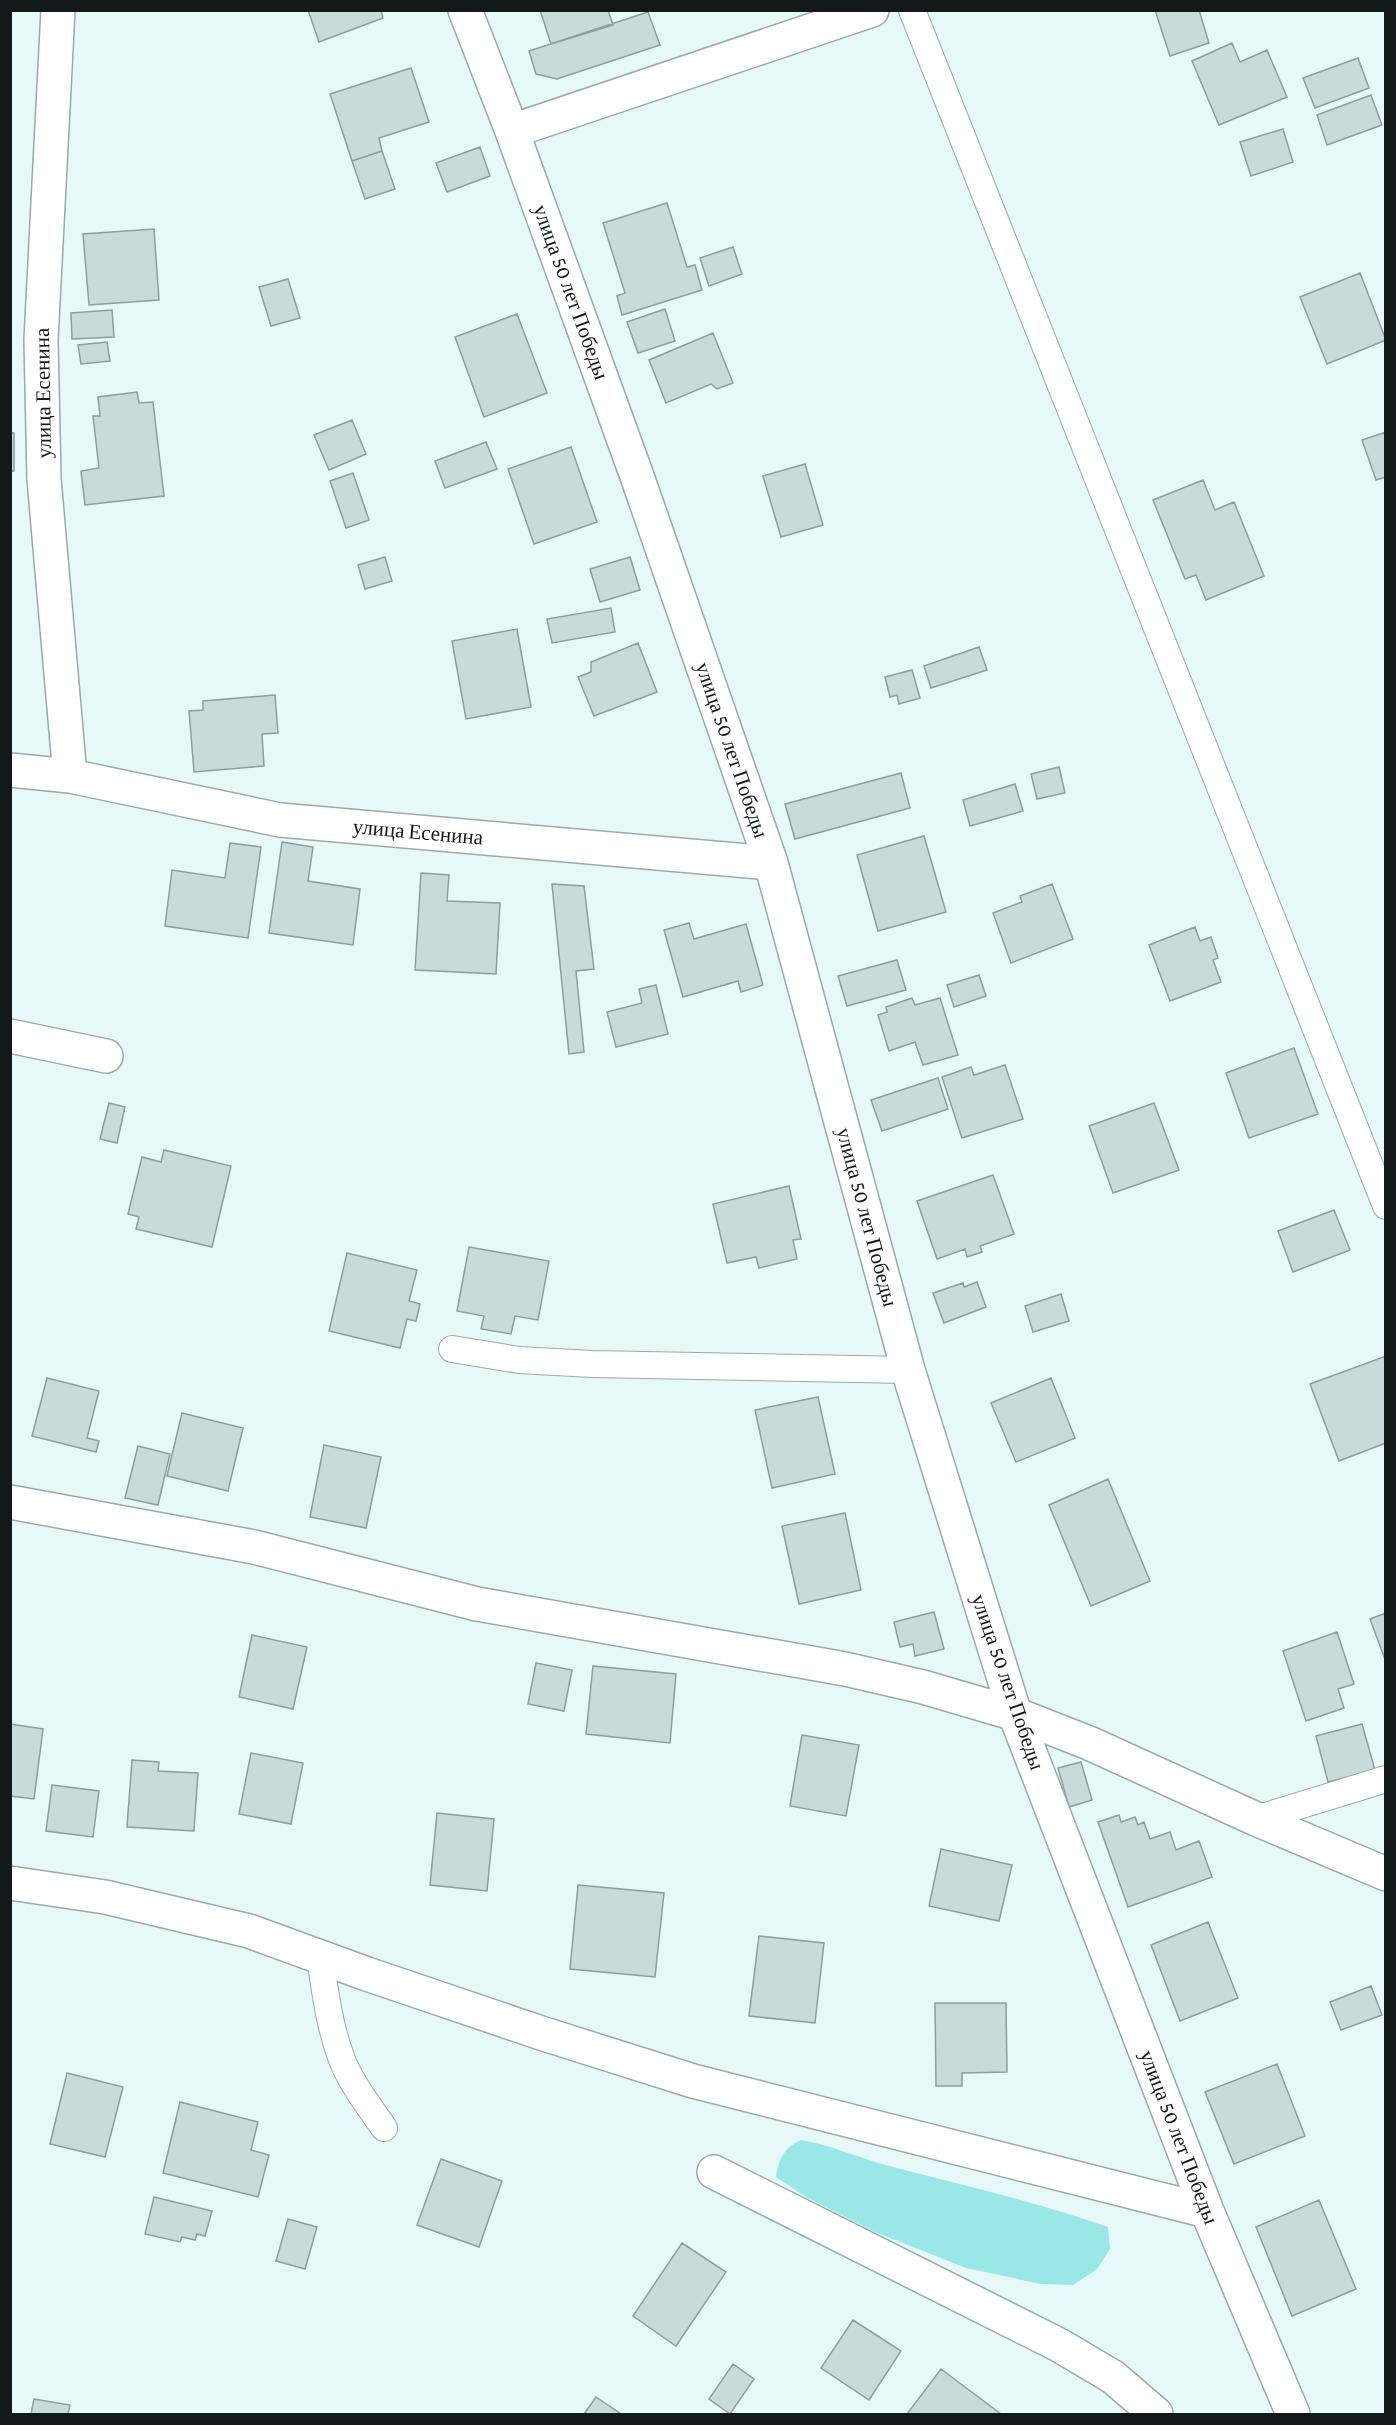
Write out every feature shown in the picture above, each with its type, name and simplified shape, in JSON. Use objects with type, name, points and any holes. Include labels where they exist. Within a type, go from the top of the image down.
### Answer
[{"type":"street","name":"улица Есенина","points":[[58,10],[40,340],[44,480],[70,776]]},
{"type":"street","name":"улица 50 лет Победы","points":[[465,10],[639,479],[771,863],[908,1370],[1015,1714],[1207,2211],[1293,2415]]},
{"type":"street","points":[[512,132],[872,10]]},
{"type":"street","name":"улица Есенина","points":[[10,770],[70,776],[280,820],[771,863]]},
{"type":"street","points":[[10,1036],[106,1056]]},
{"type":"street","points":[[10,1502],[254,1547],[477,1605],[845,1669],[923,1687],[1015,1714],[1089,1743],[1256,1819],[1386,1874]]},
{"type":"street","points":[[10,1882],[105,1897],[238,1929],[541,2033],[693,2081],[1207,2211]]},
{"type":"street","points":[[714,2172],[1059,2345],[1113,2377],[1156,2415]]},
{"type":"lane","points":[[912,10],[1386,1206]]},
{"type":"lane","points":[[452,1349],[519,1360],[592,1364],[908,1370]]},
{"type":"lane","points":[[1256,1819],[1386,1779]]},
{"type":"lane","points":[[320,1957],[329,2018],[342,2059],[363,2098],[384,2128]]},
{"type":"shaded area","points":[[801,2140],[1027,2202],[1108,2227],[1110,2249],[1097,2269],[1073,2285],[1041,2284],[966,2268],[875,2232],[806,2197],[776,2177],[783,2154],[790,2146]]},
{"type":"building","points":[[308,10],[381,10],[383,18],[319,42]]},
{"type":"building","points":[[540,10],[608,10],[613,25],[551,44]]},
{"type":"building","points":[[1155,10],[1199,10],[1209,43],[1170,56]]},
{"type":"building","points":[[648,12],[660,45],[557,79],[536,74],[529,51]]},
{"type":"building","points":[[1232,43],[1240,62],[1267,50],[1287,97],[1219,125],[1192,61]]},
{"type":"building","points":[[1358,58],[1369,88],[1315,108],[1303,78]]},
{"type":"building","points":[[411,68],[429,122],[379,138],[382,151],[352,161],[330,94]]},
{"type":"building","points":[[1371,95],[1382,125],[1327,145],[1317,115]]},
{"type":"building","points":[[1283,129],[1293,162],[1251,176],[1240,142]]},
{"type":"building","points":[[480,147],[490,176],[447,192],[436,163]]},
{"type":"building","points":[[382,151],[395,189],[365,199],[352,161]]},
{"type":"building","points":[[667,203],[687,267],[695,265],[702,290],[622,315],[617,296],[625,293],[603,223]]},
{"type":"building","points":[[154,229],[159,300],[89,305],[83,234]]},
{"type":"building","points":[[733,247],[742,274],[709,286],[700,258]]},
{"type":"building","points":[[1360,273],[1386,340],[1327,364],[1300,297]]},
{"type":"building","points":[[288,279],[300,318],[271,326],[259,287]]},
{"type":"building","points":[[665,309],[675,341],[638,353],[627,322]]},
{"type":"building","points":[[112,310],[114,337],[72,339],[71,313]]},
{"type":"building","points":[[517,314],[547,393],[484,417],[455,337]]},
{"type":"building","points":[[713,333],[733,383],[717,389],[711,384],[666,403],[649,360]]},
{"type":"building","points":[[107,342],[110,361],[81,364],[78,345]]},
{"type":"building","points":[[137,392],[139,403],[153,402],[164,496],[85,505],[81,471],[99,468],[93,416],[100,416],[98,397]]},
{"type":"building","points":[[352,420],[366,454],[329,470],[314,435]]},
{"type":"building","points":[[1386,432],[1386,477],[1376,480],[1362,440]]},
{"type":"building","points":[[10,433],[14,433],[14,471],[10,471]]},
{"type":"building","points":[[486,442],[497,469],[445,488],[435,461]]},
{"type":"building","points":[[571,447],[597,522],[534,544],[508,469]]},
{"type":"building","points":[[805,464],[823,525],[781,537],[763,476]]},
{"type":"building","points":[[353,473],[369,520],[346,528],[330,481]]},
{"type":"building","points":[[1203,480],[1215,510],[1234,502],[1264,576],[1206,600],[1196,575],[1185,579],[1153,500]]},
{"type":"building","points":[[385,557],[392,581],[365,589],[358,565]]},
{"type":"building","points":[[630,557],[640,590],[600,602],[590,569]]},
{"type":"building","points":[[611,608],[615,632],[552,643],[547,619]]},
{"type":"building","points":[[517,629],[531,707],[466,719],[452,641]]},
{"type":"building","points":[[638,643],[657,692],[594,716],[578,677],[591,672],[591,662]]},
{"type":"building","points":[[979,647],[987,670],[931,688],[924,666]]},
{"type":"building","points":[[912,670],[920,698],[899,704],[897,695],[890,697],[885,677]]},
{"type":"building","points":[[275,695],[278,733],[262,734],[264,766],[194,772],[189,711],[203,710],[203,701]]},
{"type":"building","points":[[1059,767],[1065,793],[1037,799],[1031,774]]},
{"type":"building","points":[[901,773],[910,808],[795,839],[785,804]]},
{"type":"building","points":[[1015,784],[1023,811],[970,826],[963,800]]},
{"type":"building","points":[[924,836],[946,912],[878,931],[857,855]]},
{"type":"building","points":[[282,842],[313,847],[308,881],[360,889],[353,945],[269,933]]},
{"type":"building","points":[[230,843],[261,847],[248,938],[165,926],[172,870],[225,878]]},
{"type":"building","points":[[421,873],[449,875],[447,901],[500,903],[496,974],[415,970]]},
{"type":"building","points":[[552,884],[584,886],[594,969],[576,971],[584,1052],[569,1054]]},
{"type":"building","points":[[1052,884],[1073,939],[1011,963],[993,913],[1022,902],[1020,896]]},
{"type":"building","points":[[689,923],[694,939],[746,924],[763,985],[741,992],[738,981],[683,997],[664,930]]},
{"type":"building","points":[[1195,927],[1200,941],[1211,937],[1218,958],[1213,960],[1221,982],[1170,1001],[1149,945]]},
{"type":"building","points":[[897,960],[906,990],[847,1006],[838,976]]},
{"type":"building","points":[[979,975],[986,996],[954,1007],[947,985]]},
{"type":"building","points":[[656,985],[668,1034],[616,1047],[607,1012],[642,1003],[639,989]]},
{"type":"building","points":[[912,998],[915,1005],[940,998],[958,1055],[923,1065],[915,1042],[889,1051],[878,1015],[887,1012],[886,1007]]},
{"type":"building","points":[[1294,1048],[1318,1114],[1249,1138],[1226,1073]]},
{"type":"building","points":[[1005,1065],[1023,1119],[962,1138],[942,1077],[971,1067],[974,1075]]},
{"type":"building","points":[[938,1078],[948,1109],[882,1131],[871,1100]]},
{"type":"building","points":[[109,1103],[125,1107],[117,1143],[100,1139]]},
{"type":"building","points":[[1154,1103],[1179,1170],[1113,1193],[1089,1126]]},
{"type":"building","points":[[164,1150],[231,1166],[212,1247],[136,1229],[139,1217],[128,1214],[142,1157],[161,1162]]},
{"type":"building","points":[[993,1175],[1014,1234],[980,1246],[982,1252],[967,1257],[965,1249],[937,1259],[917,1201]]},
{"type":"building","points":[[789,1186],[801,1239],[793,1240],[797,1259],[759,1268],[756,1257],[727,1263],[713,1204]]},
{"type":"building","points":[[1334,1210],[1350,1250],[1293,1272],[1278,1231]]},
{"type":"building","points":[[469,1247],[549,1261],[538,1320],[515,1316],[511,1334],[481,1329],[484,1316],[457,1311]]},
{"type":"building","points":[[347,1253],[417,1270],[409,1301],[420,1304],[416,1321],[407,1319],[400,1348],[329,1331]]},
{"type":"building","points":[[977,1282],[986,1307],[944,1323],[933,1293],[963,1283],[964,1287]]},
{"type":"building","points":[[1061,1294],[1069,1321],[1033,1332],[1025,1306]]},
{"type":"building","points":[[1386,1356],[1386,1443],[1339,1461],[1310,1384]]},
{"type":"building","points":[[47,1378],[99,1391],[87,1438],[99,1441],[96,1452],[32,1436]]},
{"type":"building","points":[[1051,1378],[1075,1438],[1016,1462],[991,1403]]},
{"type":"building","points":[[818,1397],[835,1474],[772,1488],[755,1410]]},
{"type":"building","points":[[182,1413],[243,1428],[228,1491],[167,1476]]},
{"type":"building","points":[[324,1445],[381,1457],[366,1528],[310,1517]]},
{"type":"building","points":[[138,1446],[170,1454],[158,1505],[125,1498]]},
{"type":"building","points":[[1108,1479],[1150,1581],[1091,1606],[1049,1505]]},
{"type":"building","points":[[845,1513],[861,1590],[799,1604],[782,1526]]},
{"type":"building","points":[[934,1612],[944,1649],[915,1656],[913,1644],[900,1647],[894,1622]]},
{"type":"building","points":[[1386,1613],[1386,1662],[1370,1619]]},
{"type":"building","points":[[1337,1632],[1354,1684],[1338,1689],[1344,1708],[1306,1721],[1283,1651]]},
{"type":"building","points":[[252,1635],[307,1647],[293,1709],[239,1697]]},
{"type":"building","points":[[536,1663],[572,1670],[564,1711],[528,1704]]},
{"type":"building","points":[[593,1666],[676,1674],[670,1743],[586,1734]]},
{"type":"building","points":[[10,1724],[43,1729],[34,1799],[10,1796]]},
{"type":"building","points":[[1362,1724],[1375,1770],[1328,1782],[1316,1736]]},
{"type":"building","points":[[802,1735],[859,1745],[846,1816],[790,1806]]},
{"type":"building","points":[[251,1753],[303,1763],[291,1824],[239,1814]]},
{"type":"building","points":[[132,1760],[159,1762],[158,1771],[198,1773],[194,1831],[127,1827]]},
{"type":"building","points":[[1081,1762],[1092,1800],[1069,1807],[1058,1768]]},
{"type":"building","points":[[52,1785],[99,1791],[93,1837],[46,1831]]},
{"type":"building","points":[[437,1813],[494,1819],[487,1891],[430,1885]]},
{"type":"building","points":[[1119,1815],[1121,1822],[1135,1817],[1138,1825],[1144,1822],[1150,1839],[1170,1832],[1176,1850],[1199,1841],[1212,1877],[1128,1907],[1098,1822]]},
{"type":"building","points":[[941,1849],[1012,1865],[999,1921],[929,1906]]},
{"type":"building","points":[[578,1885],[664,1893],[655,1977],[570,1969]]},
{"type":"building","points":[[1208,1922],[1238,1998],[1180,2021],[1151,1945]]},
{"type":"building","points":[[759,1936],[824,1943],[815,2023],[749,2016]]},
{"type":"building","points":[[1371,1986],[1382,2015],[1341,2030],[1330,2002]]},
{"type":"building","points":[[935,2003],[1006,2003],[1007,2072],[962,2073],[962,2086],[936,2086]]},
{"type":"building","points":[[1277,2064],[1305,2136],[1234,2164],[1205,2092]]},
{"type":"building","points":[[67,2073],[123,2087],[105,2157],[50,2144]]},
{"type":"building","points":[[180,2102],[258,2122],[251,2150],[269,2155],[258,2197],[163,2173]]},
{"type":"building","points":[[441,2159],[502,2181],[479,2247],[417,2225]]},
{"type":"building","points":[[154,2197],[212,2211],[205,2236],[197,2234],[195,2240],[182,2237],[180,2242],[145,2234]]},
{"type":"building","points":[[1319,2200],[1356,2289],[1292,2316],[1256,2227]]},
{"type":"building","points":[[288,2219],[317,2227],[305,2269],[276,2261]]},
{"type":"building","points":[[682,2243],[726,2272],[676,2346],[633,2316]]},
{"type":"building","points":[[853,2320],[901,2351],[869,2400],[821,2368]]},
{"type":"building","points":[[733,2364],[754,2379],[730,2414],[709,2399]]},
{"type":"building","points":[[941,2369],[1001,2414],[907,2414]]},
{"type":"building","points":[[596,2397],[621,2414],[584,2414]]},
{"type":"building","points":[[34,2399],[70,2405],[68,2414],[31,2414]]}]
